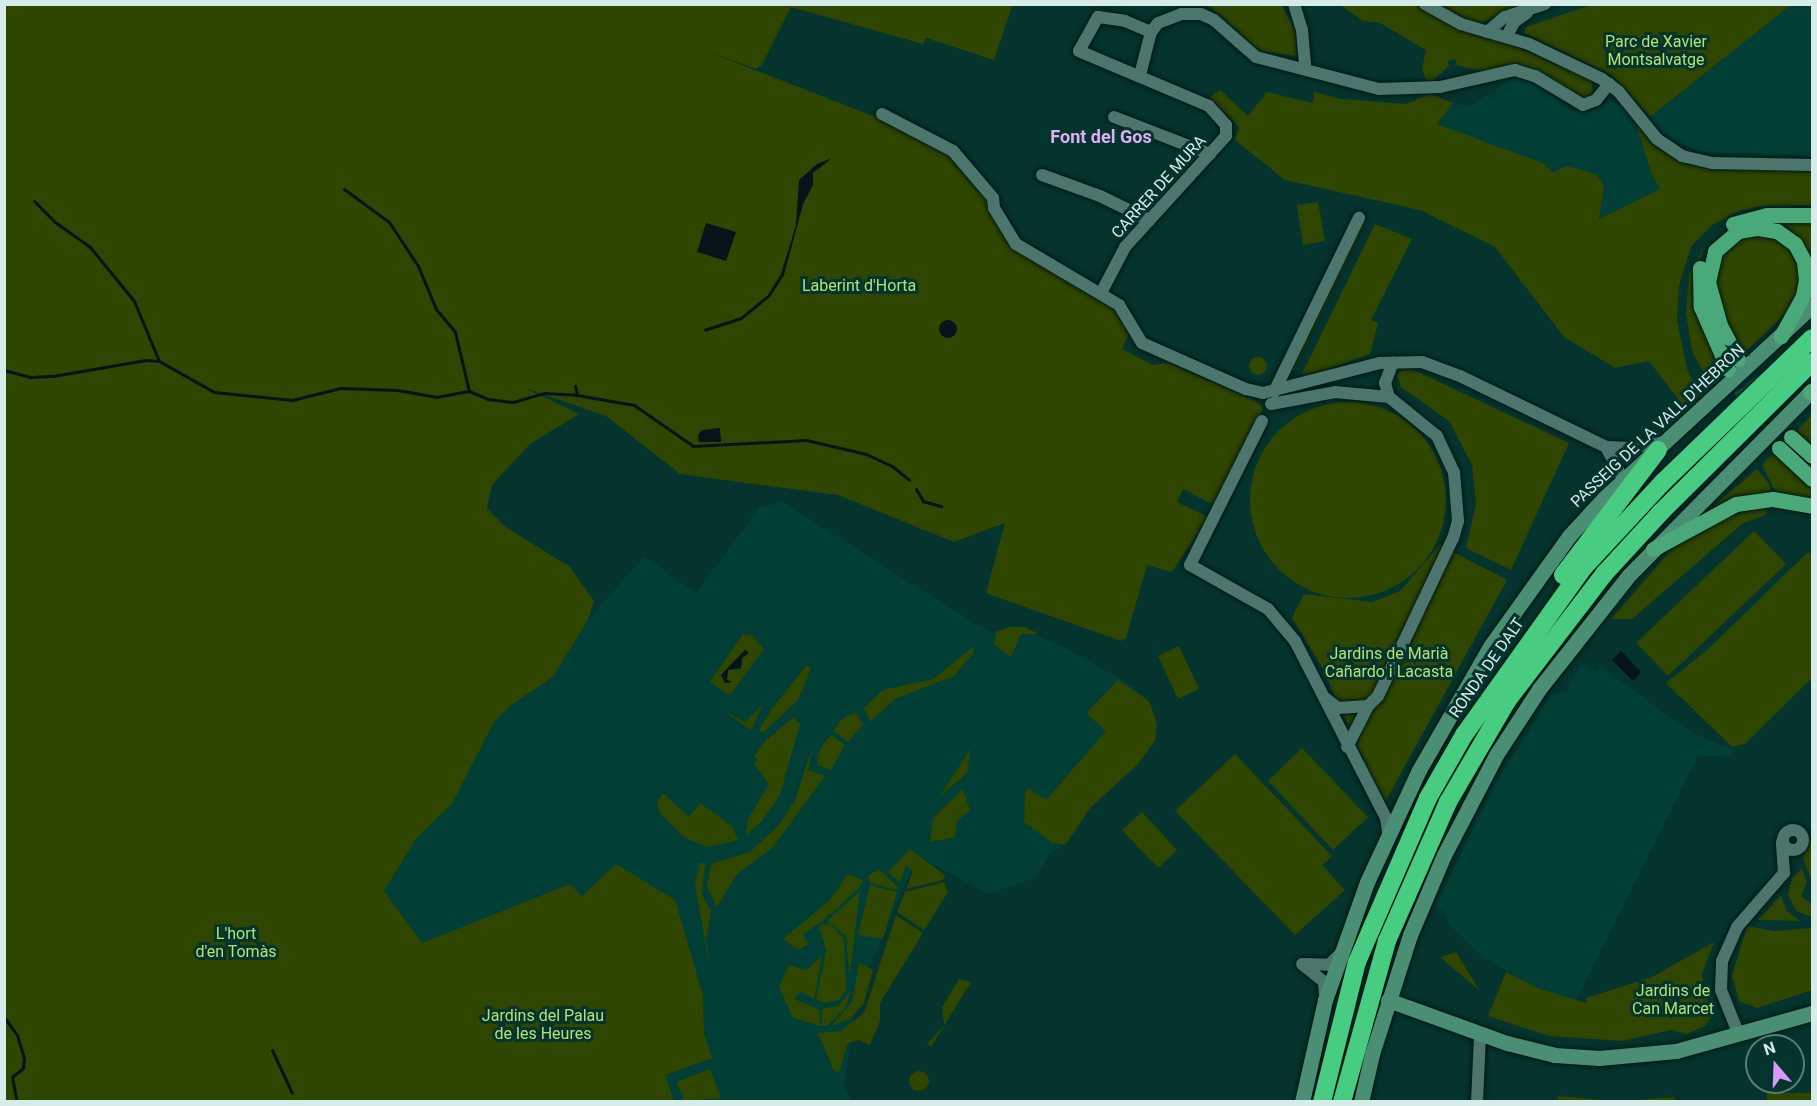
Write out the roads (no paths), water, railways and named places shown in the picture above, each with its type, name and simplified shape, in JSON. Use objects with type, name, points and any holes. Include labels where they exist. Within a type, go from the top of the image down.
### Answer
[{"type":"highway","name":"RONDA DE DALT","points":[[1322,1101],[1357,962],[1389,881],[1428,798],[1507,670],[1584,567],[1663,482],[1812,338]]},
{"type":"highway","points":[[1342,1101],[1369,993],[1403,901],[1448,802],[1507,700],[1604,574],[1660,512],[1812,362]]},
{"type":"highway","points":[[1507,670],[1549,594],[1662,446]]},
{"type":"main road","points":[[1781,336],[1803,296],[1806,280],[1804,261],[1795,244],[1777,231],[1758,228],[1738,231],[1716,251],[1708,282],[1733,364],[1708,328],[1698,294],[1700,268],[1709,244],[1739,221],[1767,215],[1812,215]]},
{"type":"main road","points":[[1811,454],[1785,442],[1812,479]]},
{"type":"main road","points":[[1653,549],[1736,504],[1773,499],[1812,506]]},
{"type":"street","points":[[1294,4],[1302,30],[1305,67]]},
{"type":"street","points":[[1425,4],[1461,24],[1507,36],[1609,84],[1657,139],[1689,159],[1712,163],[1812,165]]},
{"type":"street","points":[[1487,32],[1504,17],[1540,6]]},
{"type":"street","points":[[1507,36],[1514,22],[1540,6]]},
{"type":"street","points":[[1151,32],[1125,21],[1098,17],[1079,51],[1140,75],[1151,32],[1158,23],[1185,13],[1197,13],[1214,20],[1252,55],[1305,67],[1371,87],[1403,90],[1458,84],[1515,70],[1535,76],[1571,101],[1584,105],[1596,100],[1609,84]]},
{"type":"street","name":"CARRER DE MURA","points":[[1101,293],[1125,247],[1226,136],[1226,124],[1209,106],[1140,75]]},
{"type":"street","points":[[882,114],[953,151],[993,198],[994,208],[1016,244],[1119,305],[1142,343],[1246,389],[1273,398],[1335,392],[1389,398],[1437,436],[1454,472],[1458,503],[1453,538],[1378,696],[1368,706],[1347,747]]},
{"type":"street","points":[[1114,117],[1210,154]]},
{"type":"street","points":[[1042,175],[1100,196],[1149,220]]},
{"type":"street","points":[[1273,398],[1359,218]]},
{"type":"street","name":"PASSEIG DE LA VALL D'HEBRON","points":[[1302,1101],[1325,1000],[1340,954],[1388,833],[1419,770],[1491,645],[1569,536],[1623,479],[1662,446],[1812,306]]},
{"type":"street","points":[[1273,398],[1392,362],[1422,362],[1443,369],[1603,445],[1631,448],[1662,446]]},
{"type":"street","points":[[1389,398],[1385,383],[1392,362]]},
{"type":"street","points":[[1361,1101],[1388,1000],[1444,855],[1496,755],[1583,630],[1653,549],[1812,391]]},
{"type":"street","points":[[1262,421],[1190,565],[1268,609],[1295,641],[1325,698],[1347,747],[1386,818],[1388,833]]},
{"type":"street","points":[[1603,445],[1623,479]]},
{"type":"street","points":[[1325,698],[1338,708],[1368,706]]},
{"type":"street","points":[[1739,1035],[1721,990],[1724,952],[1737,927],[1784,873],[1800,847],[1803,837],[1796,830],[1786,832],[1782,842],[1784,873]]},
{"type":"street","points":[[1325,1000],[1324,982],[1302,964],[1329,964],[1340,954]]},
{"type":"street","points":[[1388,1000],[1480,1035],[1555,1054],[1599,1058],[1676,1052],[1812,1013]]},
{"type":"street","points":[[1477,1101],[1480,1035]]},
{"type":"waterway","points":[[344,189],[389,222],[418,266],[436,309],[455,332],[469,391]]},
{"type":"waterway","points":[[34,201],[55,222],[90,247],[134,301],[159,361]]},
{"type":"waterway","points":[[4,370],[31,377],[53,376],[146,360],[159,361],[214,392],[292,400],[341,388],[397,390],[437,397],[469,391],[488,399],[513,402],[544,393],[577,395],[634,405],[693,446],[806,440],[866,454],[892,466],[909,480]]},
{"type":"waterway","points":[[575,386],[577,395]]},
{"type":"waterway","points":[[916,489],[923,501],[941,506]]},
{"type":"waterway","points":[[4,1017],[17,1035],[24,1058],[23,1068],[12,1077],[17,1102]]},
{"type":"waterway","points":[[272,1050],[292,1093]]},
{"type":"tunnel","points":[[1739,360],[1791,437]]},
{"type":"tunnel","points":[[1728,369],[1779,448]]},
{"type":"district","name":"Font del Gos","points":[[1101,137]]},
{"type":"park label","name":"Parc de Xavier Montsalvatge","points":[[1656,51]]},
{"type":"park label","name":"Laberint d'Horta","points":[[859,286]]},
{"type":"park label","name":"Jardins de Marià Cañardo i Lacasta","points":[[1389,663]]},
{"type":"park label","name":"L'hort d'en Tomàs","points":[[236,943]]},
{"type":"park label","name":"Jardins de Can Marcet","points":[[1673,1000]]},
{"type":"park label","name":"Jardins del Palau de les Heures","points":[[543,1025]]}]
